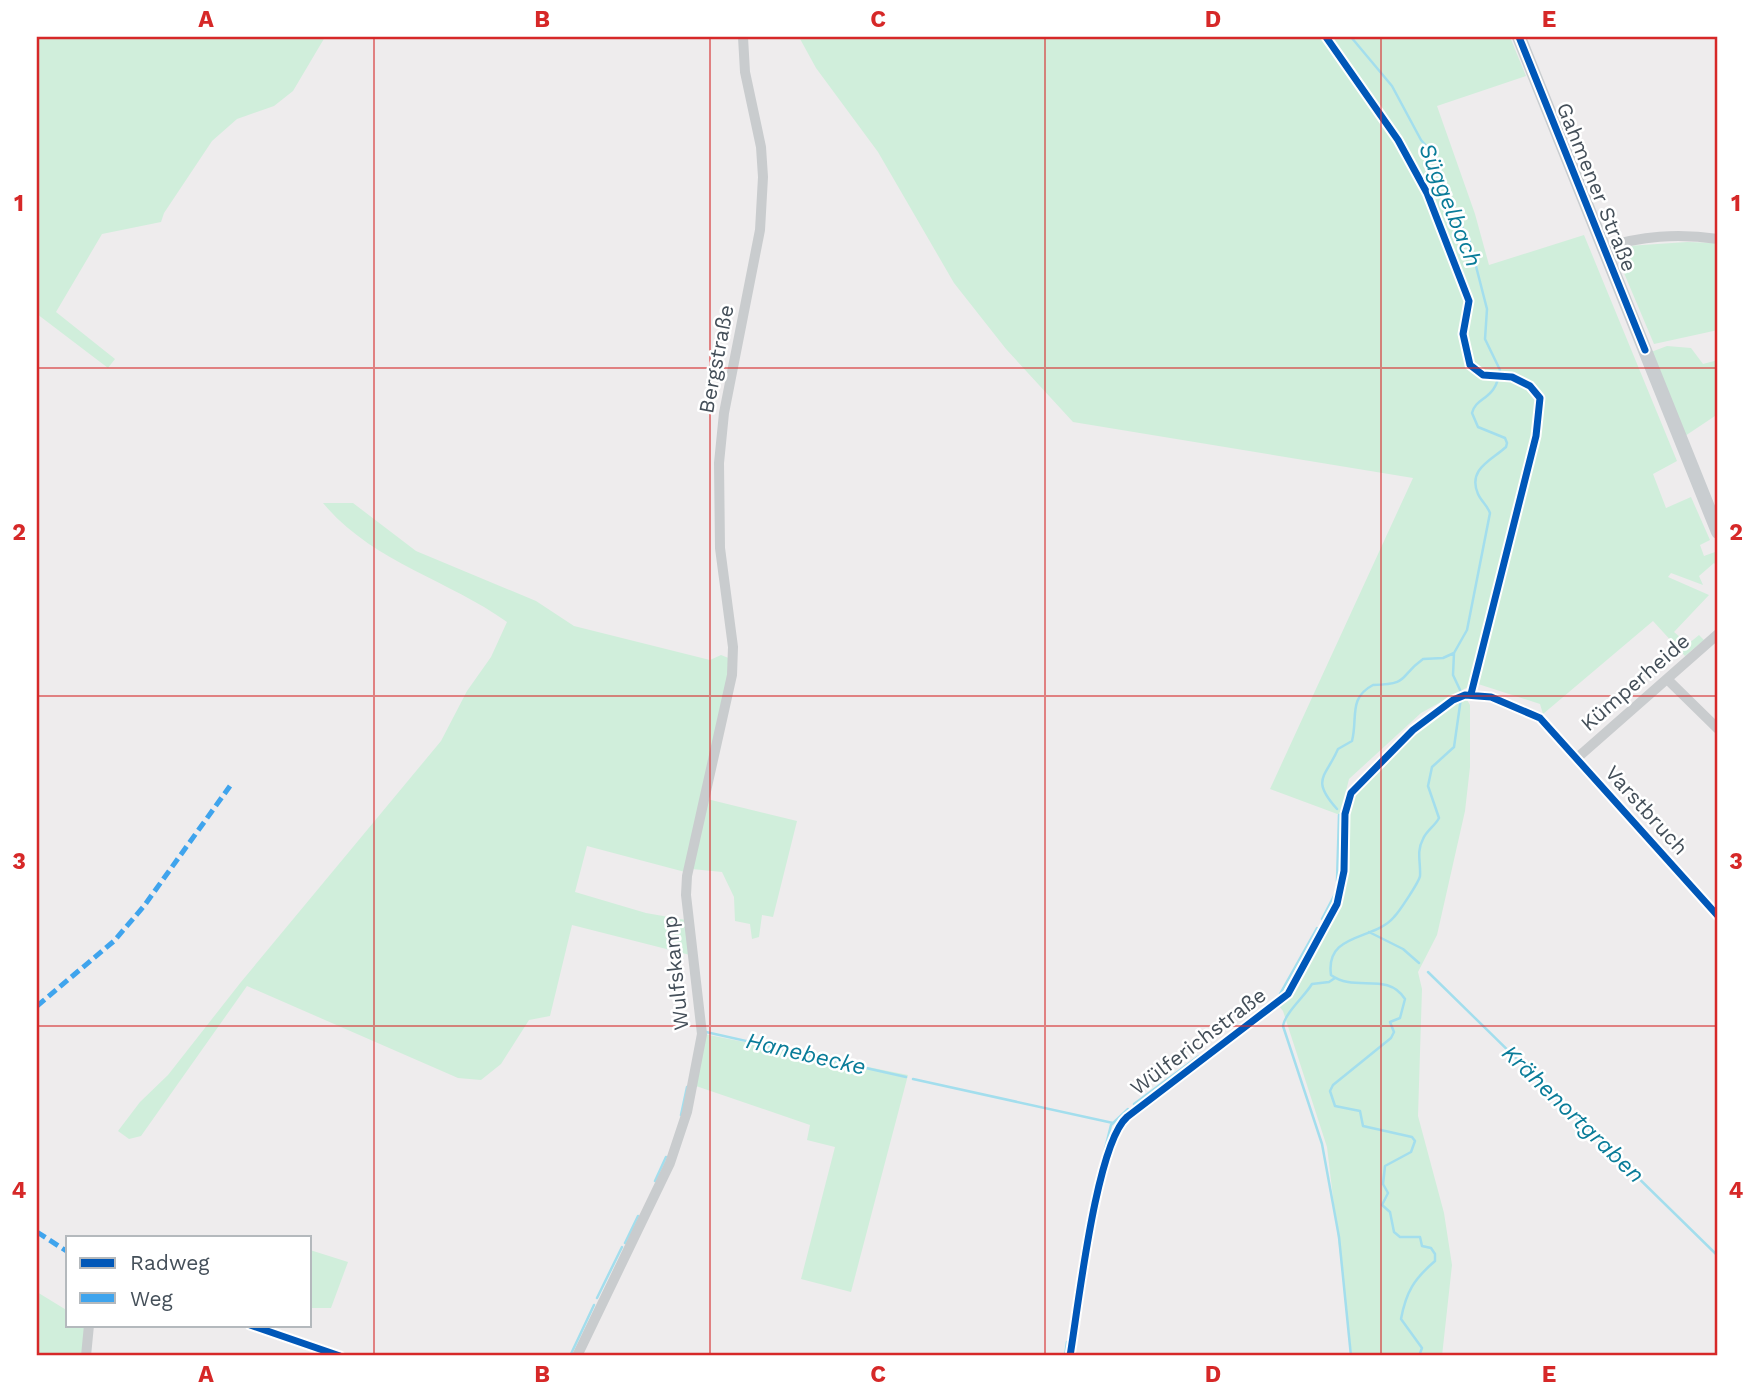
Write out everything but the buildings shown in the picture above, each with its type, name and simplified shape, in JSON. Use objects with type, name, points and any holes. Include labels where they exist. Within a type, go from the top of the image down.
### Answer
[{"type":"main road","name":"Gahmener Straße","points":[[1520,37],[1602,248],[1718,532]]},
{"type":"street","name":"Bergstraße","points":[[729,691],[733,647],[721,558],[719,463],[724,413],[760,230],[763,177],[761,147],[745,72],[743,37]]},
{"type":"street","points":[[1602,248],[1638,237],[1685,234],[1718,239]]},
{"type":"street","name":"Kümperheide","points":[[1577,758],[1718,634]]},
{"type":"street","points":[[1667,679],[1718,729]]},
{"type":"street","name":"Wulfskamp","points":[[577,1356],[670,1163],[687,1112],[702,1034],[686,895],[687,876],[729,691]]},
{"type":"street","name":"Wülferichstraße","points":[[1070,1356],[1099,1193],[1117,1129],[1127,1116],[1288,995],[1337,904],[1344,871],[1345,814],[1351,793],[1413,730],[1452,700],[1465,695],[1491,697],[1530,712],[1577,758]]},
{"type":"street","name":"Varstbruch","points":[[1577,758],[1718,916]]},
{"type":"street","points":[[86,1356],[89,1326]]},
{"type":"street","points":[[253,1326],[340,1356]]},
{"type":"green space","points":[[37,37],[325,37],[293,91],[274,106],[237,119],[212,141],[164,213],[161,222],[102,234],[56,312],[115,359],[108,368],[37,314]]},
{"type":"green space","points":[[799,37],[1510,37],[1526,76],[1437,106],[1475,214],[1489,265],[1584,235],[1677,461],[1653,474],[1666,508],[1691,497],[1710,540],[1700,545],[1704,556],[1715,552],[1718,567],[1714,563],[1699,576],[1703,585],[1671,573],[1668,577],[1709,595],[1674,632],[1688,644],[1699,635],[1704,640],[1685,656],[1653,621],[1543,714],[1540,704],[1475,683],[1421,713],[1349,779],[1340,815],[1270,789],[1413,478],[1073,422],[1006,349],[954,283],[878,152],[816,68]]},
{"type":"green space","points":[[1687,242],[1718,243],[1718,330],[1654,344],[1613,247]]},
{"type":"green space","points":[[1667,346],[1691,348],[1703,364],[1718,360],[1718,414],[1685,436],[1651,352]]},
{"type":"green space","points":[[323,503],[353,503],[416,551],[536,601],[574,626],[710,660],[721,655],[731,659],[685,872],[587,846],[575,892],[646,913],[686,920],[690,955],[572,925],[550,1016],[529,1020],[501,1064],[481,1080],[458,1078],[247,986],[141,1136],[129,1139],[118,1131],[140,1102],[168,1075],[241,982],[441,741],[467,691],[491,657],[507,622],[387,555],[343,523]]},
{"type":"green space","points":[[1466,698],[1470,705],[1470,767],[1465,811],[1437,935],[1418,972],[1422,989],[1418,1116],[1444,1213],[1452,1265],[1442,1356],[1352,1356],[1327,1147],[1283,1011],[1277,1004],[1338,904],[1353,791],[1429,718]]},
{"type":"green space","points":[[707,799],[797,821],[773,917],[762,915],[759,937],[752,939],[750,924],[735,921],[734,897],[722,872],[692,869]]},
{"type":"green space","points":[[704,1034],[908,1075],[851,1292],[801,1279],[835,1147],[807,1140],[810,1125],[696,1086]]},
{"type":"green space","points":[[312,1251],[348,1262],[331,1308],[312,1308]]},
{"type":"green space","points":[[37,1292],[66,1310],[66,1326],[85,1326],[82,1356],[37,1356]]},
{"type":"waterway","name":"Süggelbach","points":[[1351,37],[1392,86],[1421,140],[1437,158],[1449,205],[1469,239],[1487,309],[1485,339],[1500,370],[1494,387],[1472,413],[1478,427],[1505,438],[1507,443],[1506,447],[1483,466],[1476,478],[1478,494],[1490,513],[1467,630],[1454,653],[1453,675],[1461,692]]},
{"type":"waterway","points":[[1337,809],[1324,791],[1323,778],[1338,749],[1352,741],[1355,709],[1360,696],[1373,685],[1399,681],[1423,659],[1443,658],[1454,653]]},
{"type":"waterway","name":"Süggelbach","points":[[1419,1356],[1422,1348],[1401,1319],[1412,1287],[1435,1261],[1435,1254],[1431,1248],[1422,1246],[1420,1237],[1400,1237],[1394,1232],[1390,1212],[1382,1205],[1388,1193],[1383,1184],[1385,1166],[1411,1152],[1415,1141],[1412,1137],[1363,1126],[1360,1111],[1335,1106],[1330,1091],[1333,1085],[1391,1038],[1394,1032],[1390,1022],[1400,1018],[1405,999],[1389,986],[1340,980],[1331,975],[1331,961],[1335,951],[1343,944],[1385,925],[1394,917],[1419,879],[1421,844],[1426,833],[1439,818],[1428,786],[1432,767],[1454,747],[1461,698]]},
{"type":"waterway","points":[[1337,881],[1339,815]]},
{"type":"waterway","points":[[1322,919],[1335,894]]},
{"type":"waterway","points":[[1280,994],[1317,928]]},
{"type":"waterway","name":"Krähenortgraben","points":[[1369,932],[1403,949],[1419,963]]},
{"type":"waterway","name":"Krähenortgraben","points":[[1428,972],[1718,1256]]},
{"type":"waterway","points":[[1335,978],[1329,982],[1312,984],[1291,1010],[1283,1026],[1322,1144],[1339,1237],[1351,1356]]},
{"type":"waterway","name":"Hanebecke","points":[[706,1032],[906,1077]]},
{"type":"waterway","points":[[1134,1104],[1199,1056]]},
{"type":"waterway","name":"Hanebecke","points":[[913,1079],[1113,1123]]},
{"type":"waterway","name":"Hanebecke","points":[[681,1115],[687,1087]]},
{"type":"waterway","name":"Hanebecke","points":[[1105,1149],[1111,1125],[1128,1109]]},
{"type":"waterway","name":"Hanebecke","points":[[655,1181],[666,1157]]},
{"type":"waterway","name":"Hanebecke","points":[[625,1243],[638,1216]]},
{"type":"waterway","name":"Hanebecke","points":[[597,1298],[622,1247]]},
{"type":"waterway","name":"Hanebecke","points":[[570,1356],[594,1305]]},
{"type":"waterway","points":[[1065,1356],[1067,1342]]},
{"type":"marked path","points":[[37,1006],[114,941],[144,906],[230,786]]},
{"type":"marked path","points":[[37,1232],[66,1251]]},
{"type":"cycle path","points":[[1326,37],[1398,140],[1427,193],[1469,301],[1463,334],[1470,365],[1483,375],[1512,377],[1530,386],[1540,398],[1536,436],[1471,694]]},
{"type":"cycle path","points":[[1519,37],[1645,350]]},
{"type":"cycle path","points":[[1070,1356],[1097,1192],[1116,1133],[1127,1117],[1288,994],[1337,904],[1344,871],[1345,814],[1351,793],[1413,730],[1453,700],[1465,695],[1491,697],[1540,718],[1718,916]]},
{"type":"cycle path","points":[[253,1326],[340,1356]]}]
